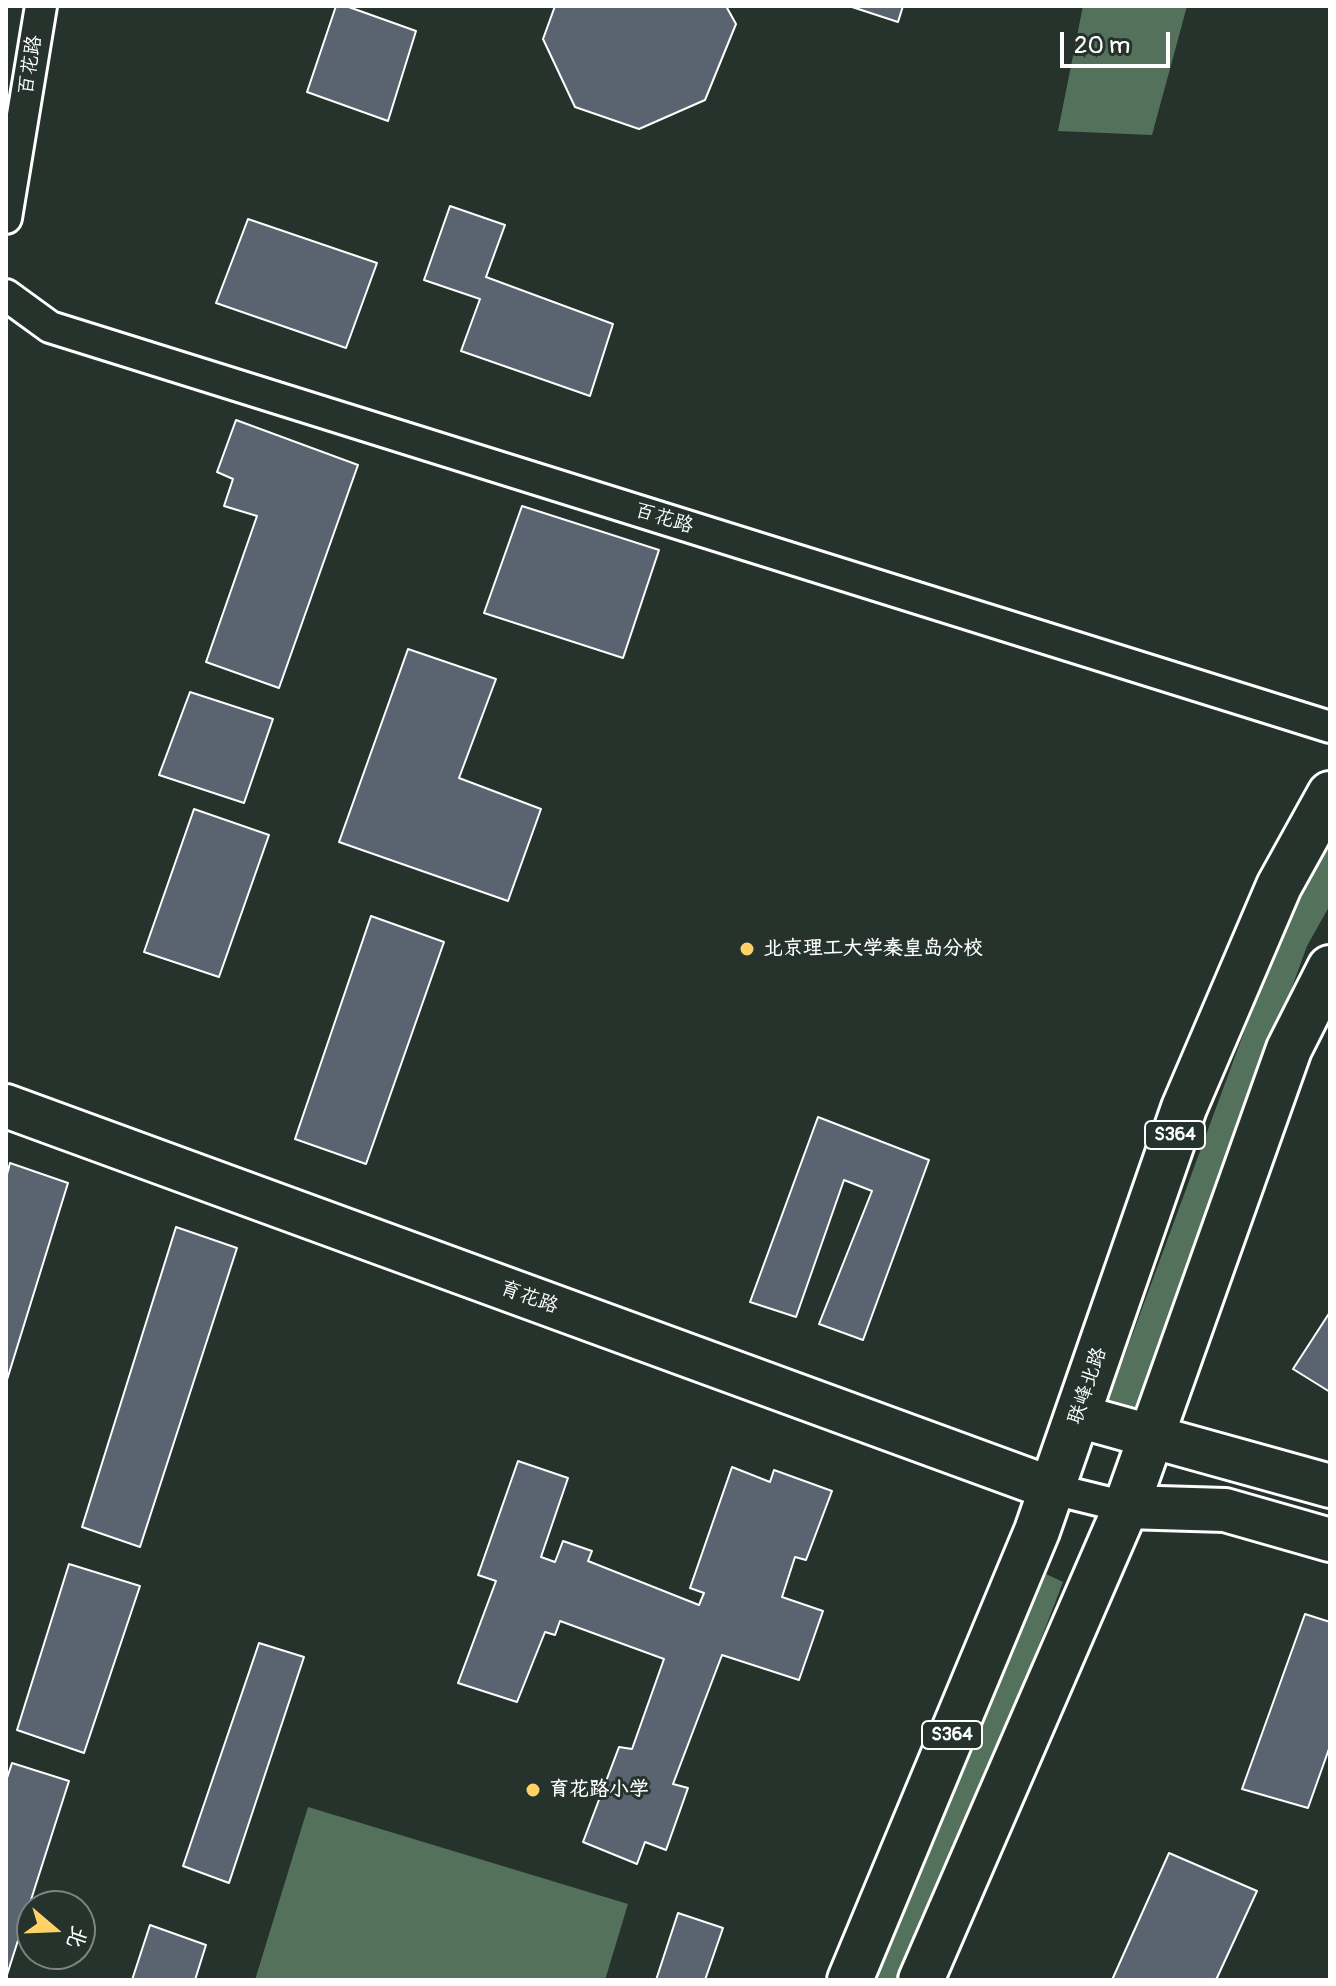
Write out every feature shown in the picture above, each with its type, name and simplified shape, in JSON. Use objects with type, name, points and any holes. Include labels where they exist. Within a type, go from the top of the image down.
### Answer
[{"type":"main road","name":"联峰北路","points":[[850,1980],[1053,1489],[1184,1108],[1279,886],[1330,794]]},
{"type":"main road","points":[[921,1980],[1126,1507],[1289,1049],[1330,968]]},
{"type":"street","name":"百花路","points":[[6,218],[41,6]]},
{"type":"street","name":"百花路","points":[[6,295],[50,327],[1330,727]]},
{"type":"street","name":"育花路","points":[[6,1106],[1053,1489]]},
{"type":"street","points":[[1078,1416],[1330,1486]]},
{"type":"street","points":[[1053,1489],[1126,1507],[1225,1510],[1330,1540]]},
{"type":"green space","points":[[1083,6],[1187,6],[1152,135],[1058,131]]},
{"type":"green space","points":[[1330,840],[1330,905],[1307,946],[1136,1417],[1105,1409],[1279,937]]},
{"type":"green space","points":[[1046,1574],[1063,1582],[959,1852],[902,1980],[870,1980]]},
{"type":"green space","points":[[308,1807],[628,1904],[605,1980],[255,1980]]},
{"type":"building","points":[[336,6],[346,6],[416,31],[388,121],[307,92]]},
{"type":"building","points":[[555,6],[726,6],[736,24],[705,100],[639,129],[575,107],[543,39]]},
{"type":"building","points":[[849,6],[903,6],[898,22]]},
{"type":"building","points":[[450,206],[505,225],[486,277],[613,324],[590,396],[461,351],[480,299],[424,280]]},
{"type":"building","points":[[248,219],[377,263],[346,348],[216,303]]},
{"type":"building","points":[[236,420],[358,465],[279,688],[206,662],[257,516],[224,506],[233,479],[217,472]]},
{"type":"building","points":[[522,506],[659,550],[623,658],[484,613]]},
{"type":"building","points":[[408,649],[496,679],[459,778],[541,809],[508,901],[339,842]]},
{"type":"building","points":[[190,692],[273,719],[244,803],[159,775]]},
{"type":"building","points":[[194,809],[269,835],[219,977],[144,952]]},
{"type":"building","points":[[371,916],[444,942],[366,1164],[295,1139]]},
{"type":"building","points":[[818,1117],[929,1160],[863,1340],[819,1324],[872,1191],[844,1180],[796,1317],[750,1302]]},
{"type":"building","points":[[10,1163],[68,1183],[6,1383],[6,1178]]},
{"type":"building","points":[[176,1227],[237,1248],[140,1547],[82,1527]]},
{"type":"building","points":[[1330,1312],[1330,1392],[1293,1369]]},
{"type":"building","points":[[518,1461],[568,1478],[541,1557],[555,1562],[563,1541],[592,1551],[588,1561],[699,1605],[704,1593],[690,1588],[732,1467],[770,1482],[774,1470],[832,1491],[806,1560],[795,1557],[782,1597],[823,1611],[799,1680],[722,1655],[673,1784],[688,1788],[666,1850],[645,1842],[637,1864],[583,1842],[619,1747],[632,1749],[664,1659],[560,1621],[555,1635],[545,1632],[517,1702],[458,1683],[496,1581],[478,1575]]},
{"type":"building","points":[[69,1564],[140,1586],[84,1753],[17,1730]]},
{"type":"building","points":[[1305,1614],[1330,1622],[1330,1746],[1308,1808],[1242,1789]]},
{"type":"building","points":[[259,1643],[304,1657],[229,1883],[183,1866]]},
{"type":"building","points":[[12,1763],[69,1781],[34,1890],[16,1890],[16,1947],[6,1978],[6,1781]]},
{"type":"building","points":[[1169,1853],[1257,1891],[1216,1980],[1112,1980]]},
{"type":"building","points":[[678,1913],[723,1928],[705,1980],[656,1980]]},
{"type":"building","points":[[150,1925],[206,1945],[195,1980],[132,1980]]},
{"type":"place","name":"北京理工大学秦皇岛分校","points":[[747,949]]},
{"type":"place","name":"育花路小学","points":[[533,1790]]}]
